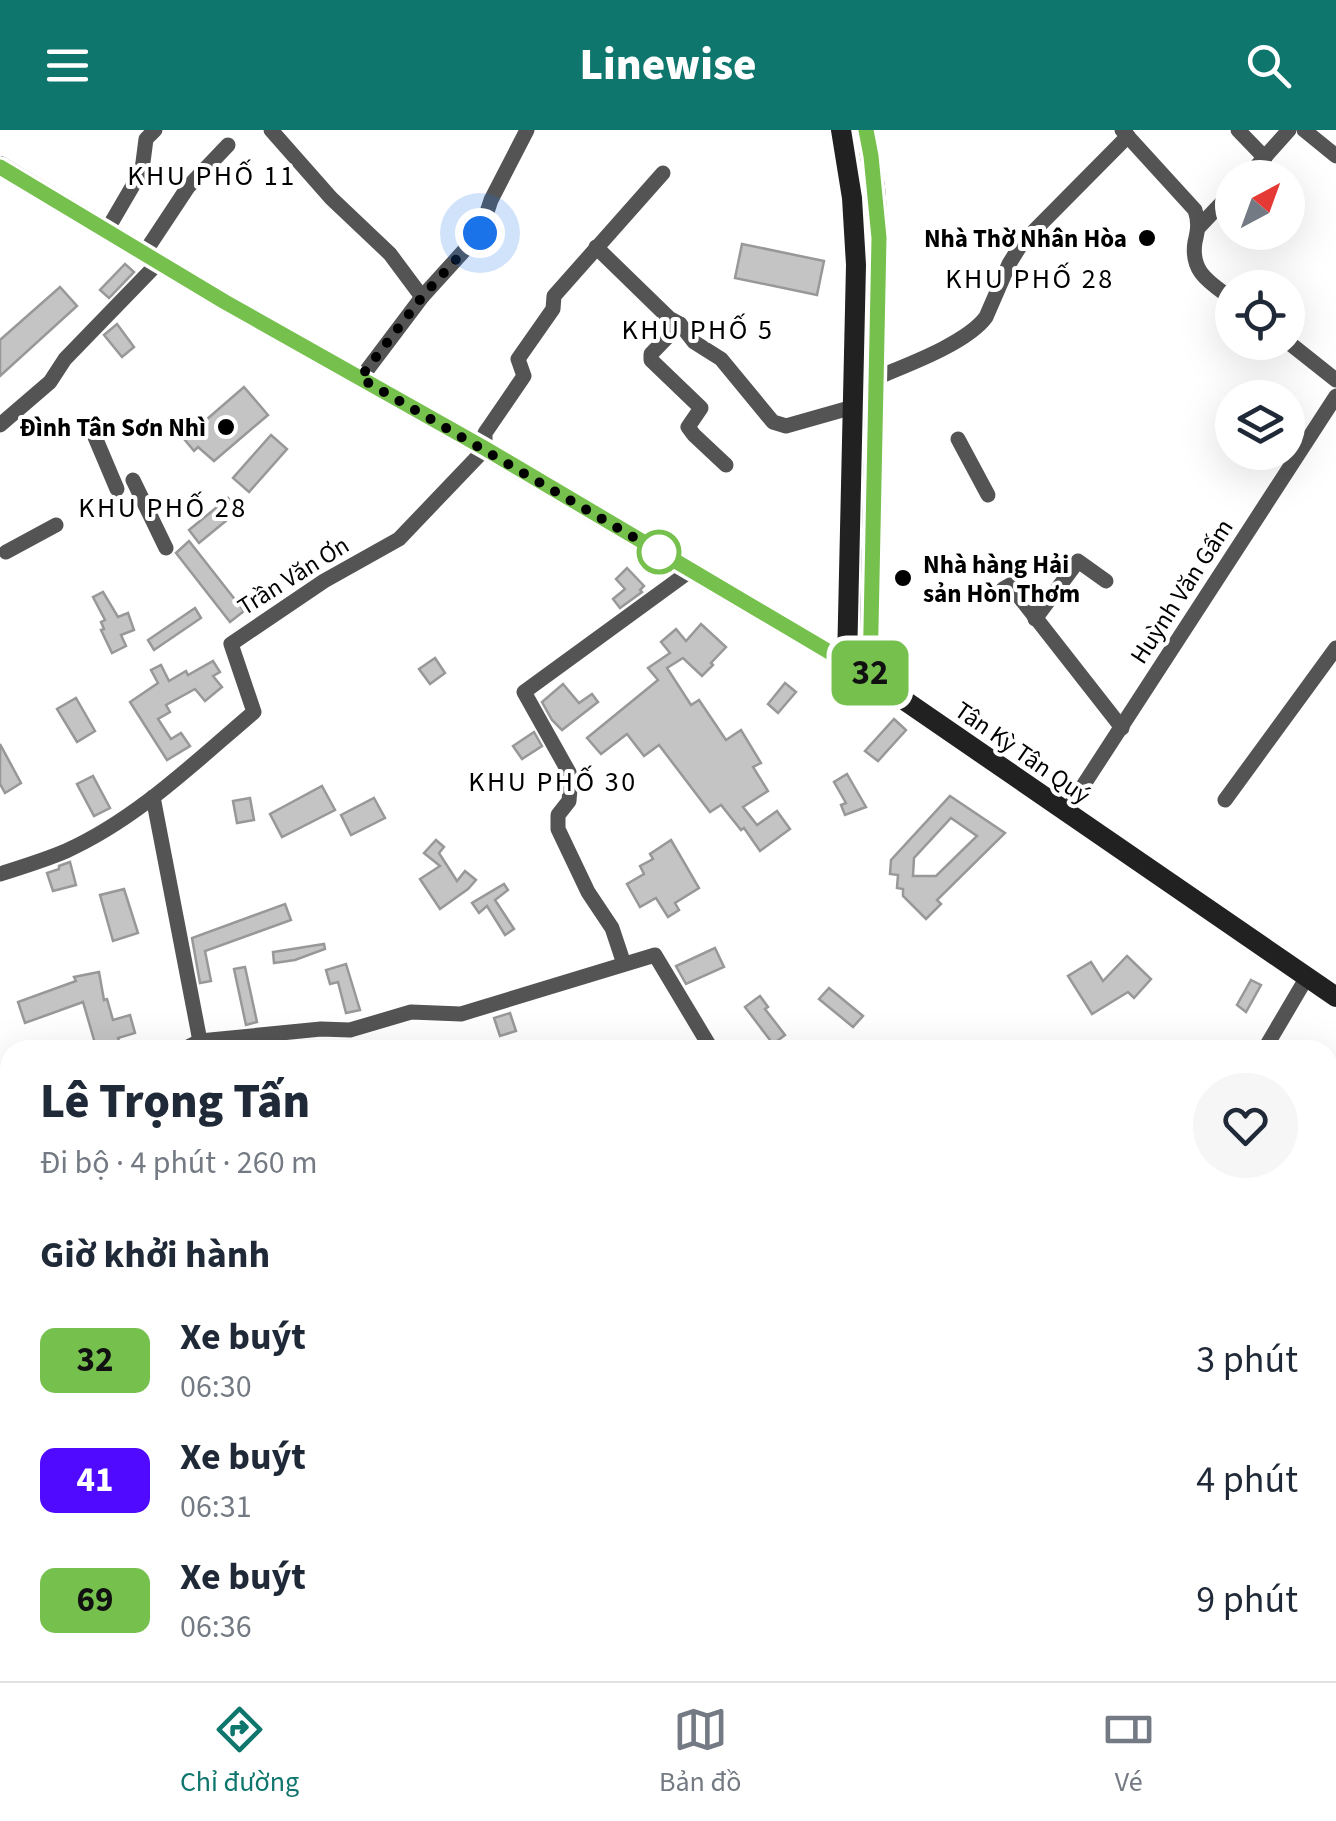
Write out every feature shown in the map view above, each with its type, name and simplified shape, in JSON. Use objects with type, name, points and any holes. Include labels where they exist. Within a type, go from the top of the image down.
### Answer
[{"type":"main road","points":[[842,130],[855,248],[847,662]]},
{"type":"main road","points":[[866,130],[879,238],[870,676]]},
{"type":"main road","name":"Tân Kỳ Tân Quý","points":[[0,166],[225,302],[486,449],[870,676],[1336,998]]},
{"type":"street","points":[[106,230],[142,170],[146,139],[155,130]]},
{"type":"street","points":[[272,130],[331,198],[390,254],[422,297]]},
{"type":"street","points":[[360,378],[422,297],[480,233],[491,200],[527,130]]},
{"type":"street","points":[[1238,130],[1265,158],[1289,130]]},
{"type":"street","points":[[1304,130],[1336,156]]},
{"type":"street","points":[[878,378],[980,326],[1022,243],[1125,133],[1192,205],[1198,228],[1196,266],[1215,286]]},
{"type":"street","points":[[0,425],[50,382],[152,257],[188,188],[228,144]]},
{"type":"street","points":[[486,449],[485,433],[524,376],[518,358],[553,309],[554,296],[663,174]]},
{"type":"street","points":[[1198,228],[1215,210]]},
{"type":"street","points":[[596,247],[669,318],[680,324],[694,342],[721,359],[772,422],[786,426],[853,407]]},
{"type":"street","points":[[680,324],[650,360],[701,408],[688,427],[726,465]]},
{"type":"street","points":[[1305,355],[1336,380]]},
{"type":"street","name":"Huỳnh Văn Gấm","points":[[1066,812],[1336,396]]},
{"type":"street","points":[[92,430],[117,489]]},
{"type":"street","points":[[958,439],[988,495]]},
{"type":"street","name":"Trần Văn Ơn","points":[[154,797],[254,712],[231,644],[324,581],[399,539],[486,449]]},
{"type":"street","points":[[133,480],[166,548]]},
{"type":"street","points":[[6,552],[56,525]]},
{"type":"street","points":[[1034,619],[1078,560],[1106,581]]},
{"type":"street","points":[[624,964],[612,928],[588,892],[558,829],[558,816],[569,801],[570,776],[524,692],[690,571]]},
{"type":"street","points":[[1003,588],[1010,585],[1122,728]]},
{"type":"street","points":[[1225,800],[1336,648]]},
{"type":"street","points":[[0,874],[68,850],[154,797],[200,1040]]},
{"type":"street","points":[[219,1040],[321,1029],[350,1030],[411,1012],[461,1014],[655,955],[706,1040]]},
{"type":"street","points":[[1270,1040],[1307,977]]},
{"type":"building","points":[[742,244],[824,261],[817,295],[735,278]]},
{"type":"building","points":[[125,264],[134,272],[109,298],[100,290]]},
{"type":"building","points":[[60,287],[77,306],[0,376],[0,340]]},
{"type":"building","points":[[117,324],[134,347],[122,357],[104,335]]},
{"type":"building","name":"Đình Tân Sơn Nhì","points":[[244,387],[268,415],[214,461],[198,447],[194,451],[184,439]]},
{"type":"building","points":[[271,435],[287,449],[249,492],[233,478]]},
{"type":"building","points":[[228,498],[238,511],[199,543],[189,530]]},
{"type":"building","points":[[189,541],[244,611],[230,622],[176,553]]},
{"type":"building","points":[[627,568],[644,586],[642,592],[620,608],[613,599],[625,589],[616,579]]},
{"type":"building","points":[[103,592],[118,617],[128,613],[134,630],[121,635],[126,646],[112,653],[101,630],[105,620],[93,597]]},
{"type":"building","points":[[195,608],[201,618],[154,650],[148,640]]},
{"type":"building","points":[[701,624],[726,647],[713,665],[702,676],[683,658],[667,668],[691,705],[699,700],[726,740],[741,730],[761,763],[753,767],[768,791],[743,807],[757,825],[777,811],[790,829],[760,851],[721,805],[710,812],[659,745],[644,756],[627,734],[601,754],[587,738],[658,680],[648,668],[670,653],[661,642],[676,629],[686,641]]},
{"type":"building","points":[[435,658],[445,673],[430,684],[419,669]]},
{"type":"building","points":[[213,661],[220,672],[213,676],[222,687],[205,701],[195,689],[166,705],[170,712],[158,719],[171,739],[181,733],[190,746],[167,760],[130,702],[158,683],[151,670],[161,665],[169,681]]},
{"type":"building","points":[[785,683],[796,692],[778,713],[768,704]]},
{"type":"building","points":[[563,684],[579,703],[592,694],[598,702],[562,730],[542,702]]},
{"type":"building","points":[[76,698],[95,731],[77,742],[57,709]]},
{"type":"building","points":[[894,719],[906,730],[878,761],[865,751]]},
{"type":"building","points":[[534,732],[542,746],[522,759],[513,746]]},
{"type":"building","points":[[0,744],[21,783],[5,793],[0,784]]},
{"type":"building","points":[[847,774],[866,807],[845,815],[841,805],[846,803],[834,782]]},
{"type":"building","points":[[93,776],[110,808],[94,816],[77,784]]},
{"type":"building","points":[[322,786],[335,810],[282,837],[270,814]]},
{"type":"building","points":[[950,796],[1005,833],[937,900],[941,904],[926,919],[903,896],[903,889],[897,888],[898,875],[890,874],[891,860]],"holes":[[[951,818],[977,836],[936,876],[913,876],[914,858]]]},
{"type":"building","points":[[250,798],[254,820],[237,823],[233,801]]},
{"type":"building","points":[[374,798],[385,818],[351,835],[341,815]]},
{"type":"building","points":[[436,840],[444,847],[439,853],[457,881],[465,871],[476,880],[440,909],[420,879],[440,866],[424,853]]},
{"type":"building","points":[[671,840],[699,888],[675,903],[679,910],[668,917],[656,898],[640,907],[627,884],[644,874],[640,866],[653,859],[650,854]]},
{"type":"building","points":[[70,862],[76,885],[53,891],[47,873]]},
{"type":"building","points":[[504,884],[508,890],[495,900],[514,929],[505,935],[487,906],[479,913],[472,903]]},
{"type":"building","points":[[124,889],[138,933],[113,941],[100,895]]},
{"type":"building","points":[[285,904],[291,920],[205,951],[211,981],[200,983],[192,938]]},
{"type":"building","points":[[324,944],[325,949],[274,963],[273,952]]},
{"type":"building","points":[[715,948],[724,967],[686,984],[676,966]]},
{"type":"building","points":[[1127,956],[1151,979],[1134,998],[1128,992],[1092,1014],[1068,976],[1091,962],[1103,981]]},
{"type":"building","points":[[346,964],[360,1010],[346,1013],[338,982],[330,984],[326,970]]},
{"type":"building","points":[[245,967],[257,1022],[246,1025],[234,969]]},
{"type":"building","points":[[99,972],[104,1000],[107,999],[113,1020],[130,1015],[135,1033],[119,1040],[94,1040],[83,1002],[25,1023],[18,1002],[76,981],[74,977]]},
{"type":"building","points":[[1251,980],[1261,985],[1246,1012],[1237,1005]]},
{"type":"building","points":[[829,988],[863,1016],[853,1027],[819,999]]},
{"type":"building","points":[[760,996],[785,1035],[770,1040],[745,1007]]},
{"type":"building","points":[[510,1013],[516,1031],[500,1036],[494,1018]]},
{"type":"bus line","name":"32","points":[[0,167],[870,676],[879,238],[866,130]]},
{"type":"place","name":"Nhà Thờ Nhân Hòa","points":[[1147,238]]},
{"type":"place","name":"Đình Tân Sơn Nhì","points":[[226,427]]},
{"type":"place","name":"Nhà hàng Hải sản Hòn Thơm","points":[[903,578]]},
{"type":"district","name":"KHU PHỐ 11","points":[[212,175]]},
{"type":"district","name":"KHU PHỐ 28","points":[[1030,278]]},
{"type":"district","name":"KHU PHỐ 5","points":[[698,329]]},
{"type":"district","name":"KHU PHỐ 28","points":[[163,507]]},
{"type":"district","name":"KHU PHỐ 30","points":[[553,781]]},
{"type":"route","points":[[480,233],[422,297],[360,378],[659,552]]}]
